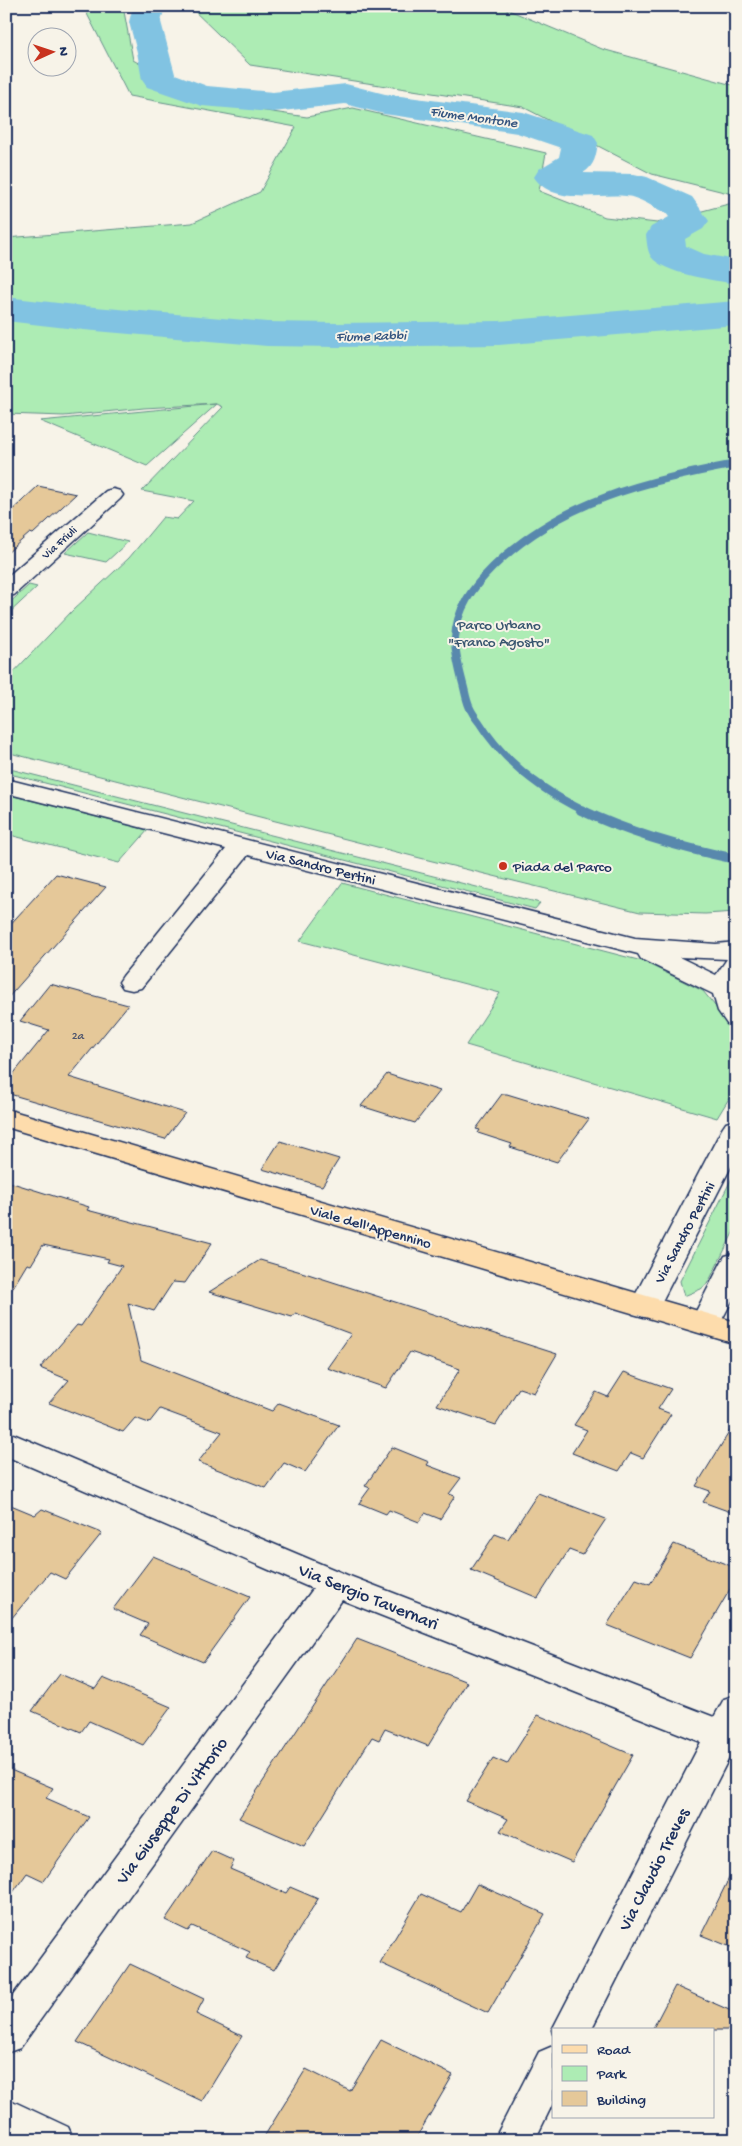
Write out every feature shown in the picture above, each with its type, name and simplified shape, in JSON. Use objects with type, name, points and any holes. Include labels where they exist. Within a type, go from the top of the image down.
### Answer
[{"type":"main road","name":"Viale dell'Appennino","points":[[6,1118],[736,1333]]},
{"type":"street","name":"Via Friuli","points":[[6,590],[112,495]]},
{"type":"street","name":"Via Sandro Pertini","points":[[6,786],[635,946],[716,952],[736,950]]},
{"type":"street","points":[[132,982],[242,846]]},
{"type":"street","name":"Via Sandro Pertini","points":[[635,946],[725,990]]},
{"type":"street","points":[[736,964],[729,974],[725,990],[730,1012],[736,1018]]},
{"type":"street","name":"Via Sandro Pertini","points":[[644,1307],[736,1129]]},
{"type":"street","points":[[705,1323],[736,1263]]},
{"type":"street","name":"Via Sergio Tavernari","points":[[6,1442],[335,1584],[731,1728]]},
{"type":"street","name":"Via Giuseppe Di Vittorio","points":[[6,2036],[335,1584]]},
{"type":"street","name":"Via Claudio Treves","points":[[572,2028],[731,1728]]},
{"type":"street","points":[[514,2140],[552,2066]]},
{"type":"street","points":[[6,2116],[54,2140]]},
{"type":"green space","name":"Parco Urbano \"Franco Agosto\"","points":[[83,6],[123,6],[133,60],[210,103],[307,117],[353,108],[546,153],[539,191],[605,217],[657,223],[736,202],[736,912],[705,914],[640,912],[6,752],[6,680],[73,610],[129,558],[163,517],[177,519],[194,501],[142,491],[223,407],[217,404],[147,466],[40,421],[216,404],[144,408],[64,416],[6,414],[6,238],[192,223],[260,192],[296,127],[129,96]]},
{"type":"green space","points":[[189,6],[499,6],[602,49],[736,86],[736,195],[652,174],[523,107],[250,65]]},
{"type":"green space","points":[[88,532],[128,542],[106,562],[65,553]]},
{"type":"green space","points":[[29,585],[37,587],[6,616],[6,606]]},
{"type":"green space","points":[[6,768],[540,903],[535,909],[6,773]]},
{"type":"green space","points":[[6,794],[148,830],[119,863],[6,834]]},
{"type":"green space","points":[[342,883],[642,961],[703,991],[736,1032],[736,1087],[717,1118],[466,1045],[500,993],[300,941]]},
{"type":"green space","points":[[736,1170],[736,1227],[708,1283],[701,1289],[684,1296],[680,1281]]},
{"type":"building","points":[[38,486],[76,494],[33,534],[30,533],[6,554],[6,516]]},
{"type":"building","points":[[56,874],[106,887],[6,1000],[6,929]]},
{"type":"building","points":[[50,984],[128,1005],[69,1077],[185,1113],[165,1139],[6,1093],[6,1083],[49,1030],[20,1021]]},
{"type":"building","points":[[387,1074],[440,1091],[415,1123],[361,1106]]},
{"type":"building","points":[[502,1094],[589,1119],[557,1162],[510,1147],[512,1144],[478,1133],[480,1130],[476,1129]]},
{"type":"building","points":[[280,1141],[339,1159],[322,1186],[262,1169]]},
{"type":"building","points":[[6,1181],[89,1207],[87,1210],[212,1243],[185,1283],[173,1282],[154,1311],[128,1303],[141,1360],[272,1411],[279,1403],[339,1425],[305,1472],[284,1463],[266,1488],[198,1462],[222,1432],[160,1409],[149,1423],[135,1418],[123,1432],[49,1403],[69,1380],[40,1368],[77,1325],[81,1326],[122,1266],[107,1262],[109,1259],[43,1245],[31,1265],[27,1264],[6,1299]]},
{"type":"building","points":[[260,1260],[557,1354],[534,1393],[519,1388],[496,1425],[437,1405],[460,1369],[410,1352],[386,1388],[327,1368],[351,1334],[295,1313],[292,1317],[209,1292]]},
{"type":"building","points":[[624,1372],[671,1389],[658,1409],[671,1414],[643,1458],[631,1453],[619,1471],[572,1453],[587,1430],[574,1425],[596,1392],[608,1397]]},
{"type":"building","points":[[736,1421],[736,1514],[703,1502],[710,1491],[696,1486]]},
{"type":"building","points":[[392,1447],[429,1462],[427,1465],[461,1478],[449,1494],[455,1496],[440,1519],[425,1513],[419,1522],[389,1510],[386,1514],[359,1503],[370,1488],[365,1486]]},
{"type":"building","points":[[538,1493],[606,1519],[582,1555],[569,1550],[538,1598],[471,1570],[495,1534],[508,1539]]},
{"type":"building","points":[[6,1503],[35,1515],[42,1509],[102,1533],[65,1579],[50,1572],[6,1625]]},
{"type":"building","points":[[674,1544],[736,1568],[736,1579],[690,1658],[607,1625],[636,1579],[650,1584]]},
{"type":"building","points":[[153,1556],[250,1597],[203,1662],[140,1635],[148,1624],[113,1609]]},
{"type":"building","points":[[357,1639],[467,1682],[428,1746],[385,1729],[379,1740],[372,1737],[304,1846],[239,1818]]},
{"type":"building","points":[[60,1674],[95,1689],[103,1678],[171,1707],[143,1745],[89,1721],[81,1732],[32,1711]]},
{"type":"building","points":[[538,1715],[633,1755],[572,1862],[500,1831],[508,1819],[466,1801],[493,1758],[507,1764]]},
{"type":"building","points":[[6,1768],[53,1788],[46,1798],[89,1817],[44,1881],[27,1873],[6,1902]]},
{"type":"building","points":[[212,1851],[234,1861],[230,1869],[286,1893],[290,1887],[318,1899],[274,1970],[246,1958],[250,1952],[192,1926],[188,1931],[165,1920]]},
{"type":"building","points":[[736,1864],[736,1949],[701,1935]]},
{"type":"building","points":[[477,1884],[545,1914],[488,2013],[380,1963],[421,1894],[461,1912]]},
{"type":"building","points":[[130,1964],[204,1999],[196,2014],[242,2036],[202,2101],[77,2042]]},
{"type":"building","points":[[675,1986],[736,2013],[736,2030],[653,2028]]},
{"type":"building","points":[[381,2040],[453,2075],[415,2140],[262,2140],[306,2069],[350,2091]]},
{"type":"waterway","name":"Fiume Montone","points":[[149,6],[145,22],[154,52],[159,80],[202,96],[273,102],[346,94],[384,104],[523,123],[580,143],[576,162],[552,177],[565,184],[634,185],[679,205],[690,221],[665,235],[668,252],[693,264],[736,272]]},
{"type":"waterway","name":"Fiume Rabbi","points":[[6,309],[84,318],[267,334],[337,335],[499,333],[736,313]]},
{"type":"waterway","points":[[584,811],[553,794],[525,774],[500,750],[472,712],[466,698],[456,650],[456,628],[462,608],[472,591],[493,567],[519,544],[547,525],[606,497],[669,478],[736,464]]},
{"type":"waterway","points":[[581,810],[600,819],[657,839],[736,859]]},
{"type":"place","name":"Piada del Parco","points":[[503,866]]}]
